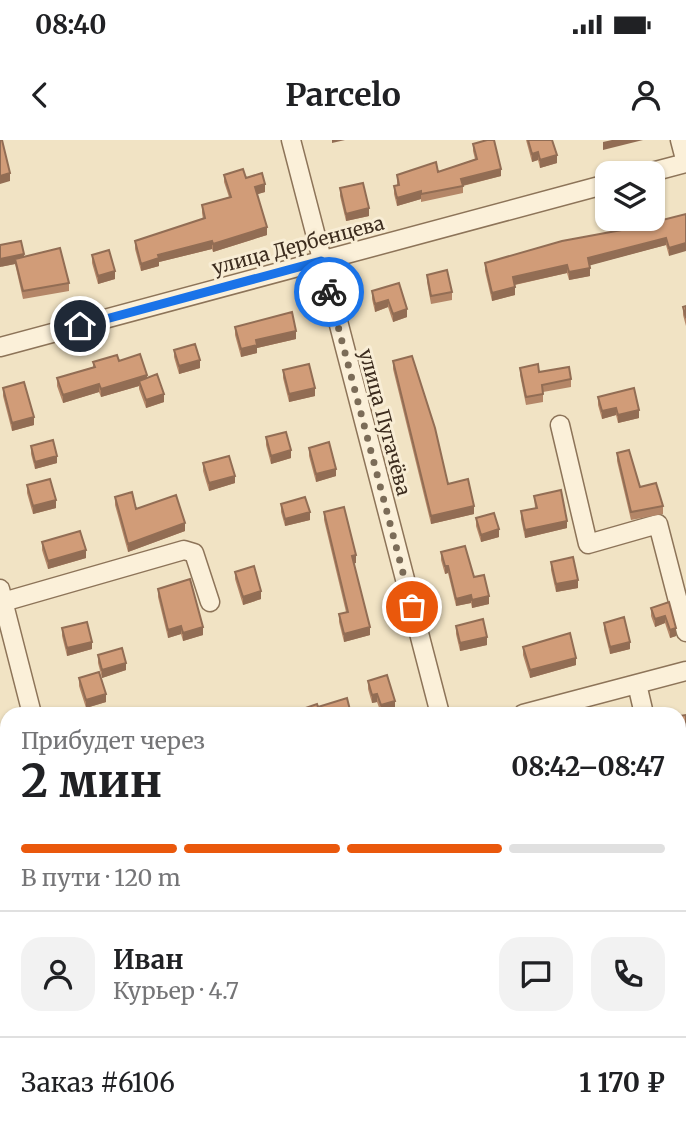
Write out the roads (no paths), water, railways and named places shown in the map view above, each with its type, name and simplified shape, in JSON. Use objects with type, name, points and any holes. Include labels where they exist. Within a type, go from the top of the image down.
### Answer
[{"type":"street","name":"улица Пугачёва","points":[[291,140],[438,707]]},
{"type":"street","points":[[665,169],[686,163],[680,140]]},
{"type":"street","name":"улица Дербенцева","points":[[0,348],[595,187]]},
{"type":"street","points":[[559,425],[588,544],[658,524],[686,632]]},
{"type":"street","points":[[30,707],[2,595],[184,550],[194,553],[210,602]]},
{"type":"street","points":[[550,707],[686,671]]},
{"type":"street","points":[[637,684],[642,707]]}]
